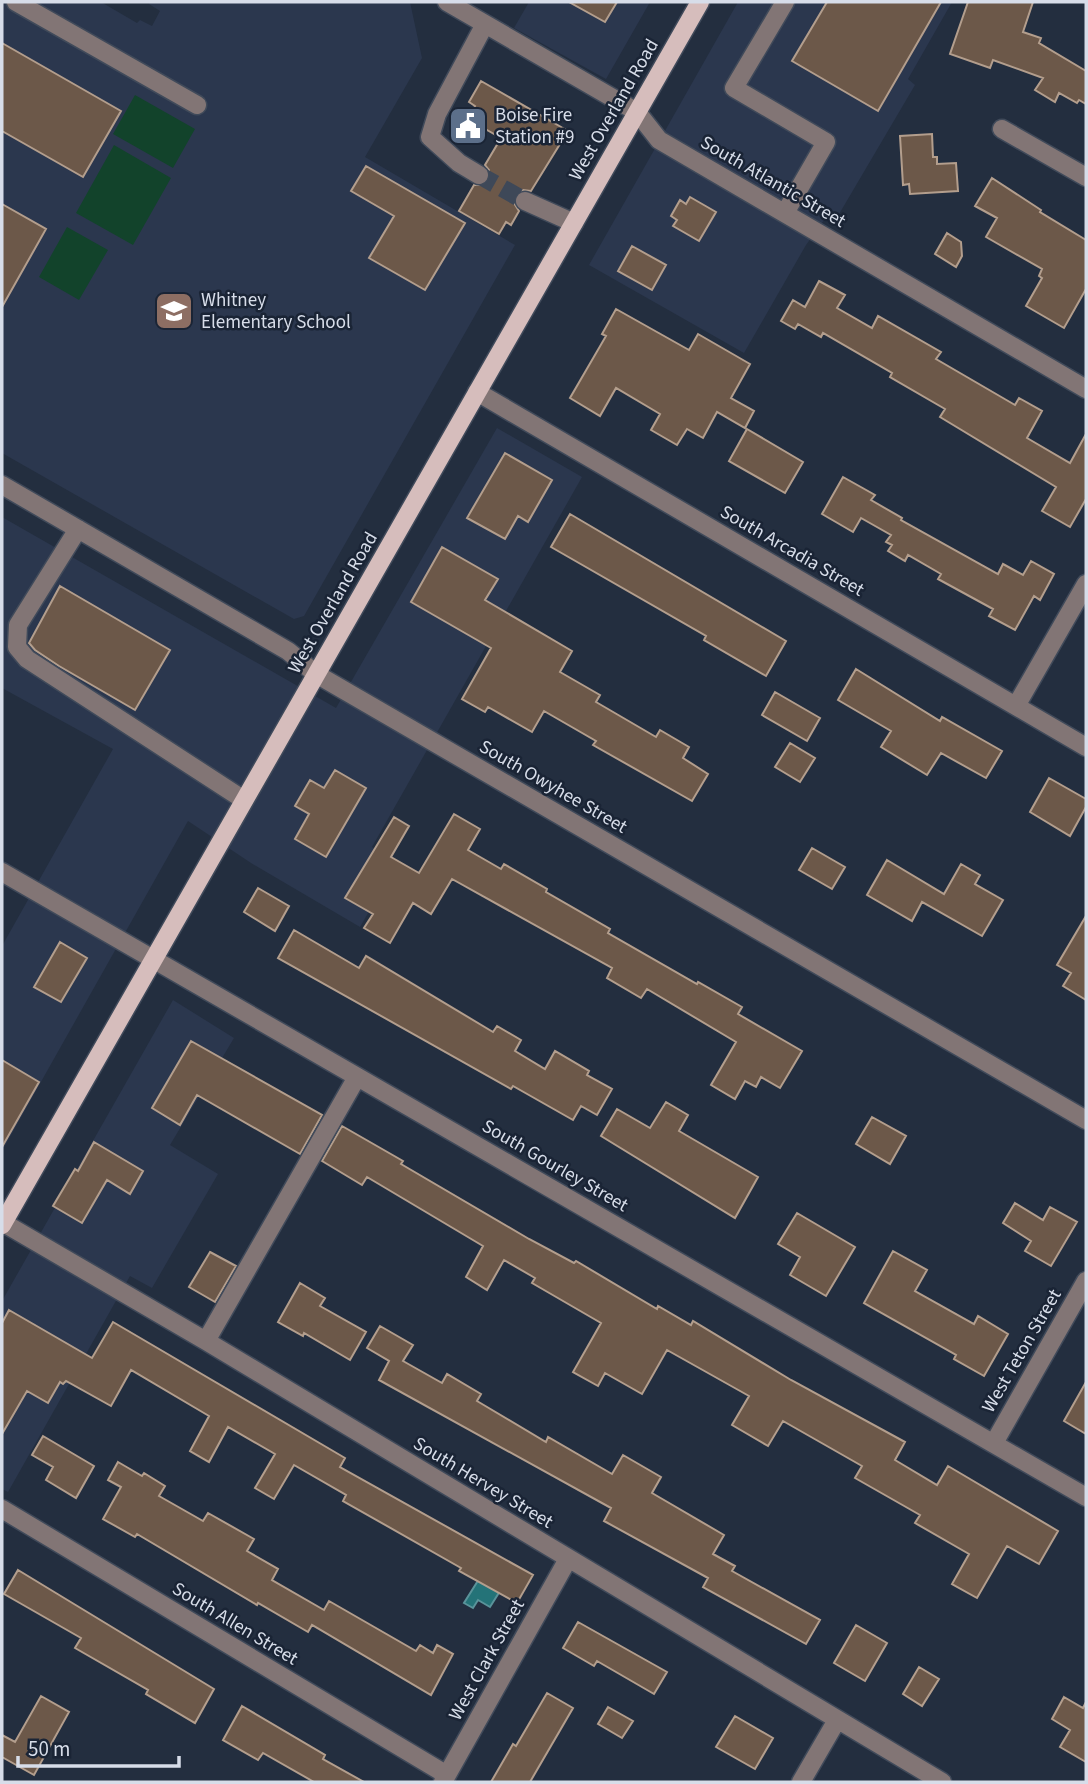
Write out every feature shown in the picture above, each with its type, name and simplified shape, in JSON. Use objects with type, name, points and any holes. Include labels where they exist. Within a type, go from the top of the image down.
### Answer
[{"type":"main road","name":"West Overland Road","points":[[2,1223],[700,2]]},
{"type":"street","points":[[16,2],[197,105]]},
{"type":"street","name":"South Atlantic Street","points":[[447,2],[637,112],[659,140],[1086,389]]},
{"type":"street","points":[[785,2],[734,88],[826,142],[785,213]]},
{"type":"street","points":[[479,175],[460,163],[430,137],[437,114],[485,24]]},
{"type":"street","points":[[1002,128],[1086,177]]},
{"type":"street","points":[[525,201],[574,223]]},
{"type":"street","name":"South Arcadia Street","points":[[477,392],[1086,747]]},
{"type":"street","name":"South Owyhee Street","points":[[2,485],[288,651],[316,674],[1086,1120]]},
{"type":"street","points":[[78,529],[18,625],[17,647],[27,660],[244,800]]},
{"type":"street","points":[[1016,706],[1086,584]]},
{"type":"street","name":"South Gourley Street","points":[[2,872],[1086,1497]]},
{"type":"street","points":[[206,1341],[358,1077]]},
{"type":"street","name":"South Hervey Street","points":[[2,1223],[206,1341],[942,1782]]},
{"type":"street","name":"West Teton Street","points":[[994,1443],[1086,1281]]},
{"type":"street","name":"South Allen Street","points":[[2,1509],[445,1778]]},
{"type":"street","name":"West Clark Street","points":[[445,1778],[568,1559]]},
{"type":"street","points":[[801,1782],[836,1720]]},
{"type":"shaded area","name":"Whitney Elementary School","points":[[2,2],[101,2],[137,23],[140,20],[152,26],[160,11],[149,4],[150,2],[410,2],[422,58],[365,157],[515,245],[304,616],[294,619],[2,453]]},
{"type":"shaded area","points":[[529,2],[650,2],[606,79],[514,28]]},
{"type":"shaded area","points":[[738,2],[952,2],[908,79],[915,85],[835,221],[827,216],[806,245],[744,353],[589,265]]},
{"type":"shaded area","points":[[135,95],[195,129],[173,168],[113,134]]},
{"type":"shaded area","points":[[114,145],[171,178],[133,245],[76,213]]},
{"type":"shaded area","points":[[67,227],[108,250],[79,300],[39,277]]},
{"type":"shaded area","points":[[497,428],[582,477],[372,847],[397,863],[360,927],[251,863],[188,821],[2,1151],[2,946],[113,749],[2,688],[2,517],[336,708]]},
{"type":"shaded area","points":[[173,1000],[234,1038],[170,1145],[218,1174],[152,1288],[130,1276],[8,1492],[2,1489],[2,1301]]},
{"type":"shaded area","points":[[479,1579],[500,1591],[490,1607],[478,1600],[473,1608],[464,1603]]},
{"type":"building","points":[[569,2],[617,2],[605,22]]},
{"type":"building","points":[[827,2],[941,2],[878,111],[792,61]]},
{"type":"building","points":[[968,2],[1033,2],[1023,32],[1041,38],[1039,43],[1086,71],[1086,104],[1079,100],[1077,103],[1059,93],[1055,102],[1035,90],[1043,78],[993,60],[990,68],[950,54]]},
{"type":"building","points":[[2,43],[121,111],[83,177],[2,131]]},
{"type":"building","points":[[481,81],[568,131],[531,191],[523,190],[515,196],[514,203],[519,211],[511,225],[506,222],[499,234],[459,211],[474,185],[484,185],[489,180],[489,170],[485,165],[501,138],[468,119],[475,106],[469,102]]},
{"type":"building","points":[[932,134],[933,157],[937,157],[937,164],[956,163],[958,191],[910,194],[909,184],[903,185],[900,136]]},
{"type":"building","points":[[366,166],[465,223],[425,290],[369,258],[394,216],[351,191]]},
{"type":"building","points":[[992,178],[1086,240],[1086,289],[1064,328],[1026,306],[1042,278],[1039,276],[1042,269],[986,237],[997,218],[975,206]]},
{"type":"building","points":[[690,197],[716,212],[699,241],[673,226],[677,220],[671,216],[680,200],[686,204]]},
{"type":"building","points":[[2,204],[46,229],[2,307]]},
{"type":"building","points":[[947,233],[961,242],[962,256],[956,267],[935,254]]},
{"type":"building","points":[[632,246],[666,265],[652,290],[618,271]]},
{"type":"building","points":[[819,281],[845,295],[837,308],[872,328],[878,316],[941,352],[936,359],[1015,405],[1019,398],[1042,411],[1027,438],[1070,463],[1086,434],[1086,499],[1070,527],[1042,511],[1056,487],[940,417],[945,409],[890,377],[892,373],[823,333],[821,337],[798,324],[795,329],[781,321],[793,300],[805,307]]},
{"type":"building","points":[[616,309],[689,350],[698,334],[750,364],[731,398],[754,411],[745,428],[717,412],[703,438],[687,429],[677,445],[651,430],[660,414],[616,388],[600,416],[570,398],[606,336],[602,334]]},
{"type":"building","points":[[747,429],[803,462],[785,493],[729,461]]},
{"type":"building","points":[[505,453],[552,480],[528,522],[518,516],[505,539],[467,518]]},
{"type":"building","points":[[843,477],[875,495],[871,500],[902,518],[901,520],[998,574],[1003,564],[1023,575],[1031,561],[1054,574],[1040,600],[1034,596],[1015,630],[989,616],[993,609],[938,579],[941,574],[908,555],[905,561],[888,551],[892,545],[886,542],[891,535],[861,518],[853,532],[822,514]]},
{"type":"building","points":[[570,514],[786,641],[766,676],[704,640],[706,636],[551,547]]},
{"type":"building","points":[[442,547],[498,579],[485,600],[572,651],[560,672],[600,695],[596,702],[656,737],[660,730],[689,747],[683,758],[708,774],[692,801],[593,745],[596,741],[544,711],[532,732],[488,707],[485,712],[462,699],[491,648],[411,602]]},
{"type":"building","points":[[60,586],[170,650],[135,710],[59,666],[29,643]]},
{"type":"building","points":[[856,669],[940,721],[942,717],[1002,751],[986,778],[941,753],[927,775],[881,747],[891,731],[838,700]]},
{"type":"building","points":[[775,692],[820,718],[807,741],[762,715]]},
{"type":"building","points":[[790,743],[815,758],[800,782],[775,767]]},
{"type":"building","points":[[335,770],[366,788],[326,857],[295,839],[309,814],[295,806],[310,780],[324,788]]},
{"type":"building","points":[[1049,778],[1086,799],[1086,807],[1070,836],[1030,812]]},
{"type":"building","points":[[454,814],[480,829],[468,850],[501,869],[504,864],[547,889],[546,892],[610,929],[608,933],[742,1007],[738,1014],[802,1051],[780,1088],[761,1077],[756,1087],[745,1081],[735,1099],[711,1085],[736,1042],[647,989],[641,998],[607,978],[612,968],[452,879],[431,914],[413,903],[390,943],[364,928],[373,914],[345,898],[394,817],[409,826],[391,857],[419,873]]},
{"type":"building","points":[[812,848],[845,867],[832,889],[799,870]]},
{"type":"building","points":[[887,860],[944,894],[961,864],[980,875],[975,884],[1003,900],[982,936],[922,902],[912,921],[867,895]]},
{"type":"building","points":[[258,888],[289,906],[275,931],[244,912]]},
{"type":"building","points":[[1086,916],[1086,1000],[1063,986],[1071,973],[1057,965]]},
{"type":"building","points":[[294,930],[359,968],[366,956],[493,1032],[497,1026],[521,1040],[515,1051],[545,1069],[555,1051],[589,1071],[587,1075],[612,1089],[597,1115],[581,1106],[573,1120],[513,1086],[511,1089],[278,958]]},
{"type":"building","points":[[60,942],[87,958],[61,1002],[34,987]]},
{"type":"building","points":[[191,1041],[322,1115],[300,1154],[197,1095],[180,1125],[152,1108]]},
{"type":"building","points":[[2,1060],[39,1082],[2,1147]]},
{"type":"building","points":[[666,1102],[688,1115],[679,1131],[758,1177],[735,1218],[601,1136],[617,1109],[650,1128]]},
{"type":"building","points":[[872,1117],[906,1136],[890,1164],[856,1144]]},
{"type":"building","points":[[342,1126],[529,1239],[574,1263],[576,1261],[657,1309],[658,1306],[691,1325],[693,1321],[791,1380],[905,1442],[895,1460],[937,1485],[948,1466],[1058,1531],[1039,1564],[1007,1546],[977,1598],[952,1584],[969,1554],[915,1523],[920,1515],[855,1478],[862,1466],[783,1421],[768,1446],[732,1425],[749,1396],[667,1350],[642,1394],[605,1373],[598,1386],[573,1372],[601,1323],[532,1283],[535,1278],[504,1260],[487,1290],[466,1277],[483,1246],[367,1177],[362,1185],[322,1161]]},
{"type":"building","points":[[94,1142],[143,1171],[130,1194],[107,1180],[82,1223],[53,1206],[75,1169],[78,1171]]},
{"type":"building","points":[[1015,1203],[1043,1220],[1050,1207],[1077,1222],[1051,1266],[1025,1251],[1031,1241],[1003,1223]]},
{"type":"building","points":[[797,1213],[855,1247],[826,1296],[790,1275],[800,1257],[778,1244]]},
{"type":"building","points":[[893,1251],[927,1270],[915,1291],[974,1324],[978,1316],[1008,1334],[984,1376],[954,1359],[956,1355],[864,1303]]},
{"type":"building","points":[[210,1252],[236,1266],[215,1302],[189,1287]]},
{"type":"building","points":[[300,1283],[325,1298],[320,1306],[366,1332],[350,1360],[304,1333],[303,1336],[278,1322]]},
{"type":"building","points":[[9,1310],[92,1358],[113,1322],[345,1458],[340,1467],[533,1575],[517,1603],[343,1501],[346,1495],[294,1465],[274,1499],[255,1488],[275,1454],[228,1427],[209,1462],[190,1451],[209,1416],[131,1370],[111,1406],[66,1381],[63,1384],[60,1382],[48,1403],[27,1391],[2,1434],[2,1323]]},
{"type":"building","points":[[380,1326],[413,1345],[403,1361],[442,1383],[447,1374],[481,1394],[477,1401],[546,1442],[548,1437],[612,1474],[623,1455],[661,1477],[652,1493],[724,1535],[713,1554],[735,1566],[732,1571],[820,1620],[806,1644],[703,1587],[708,1578],[604,1521],[611,1508],[379,1380],[389,1361],[367,1348]]},
{"type":"building","points":[[1086,1382],[1086,1434],[1064,1421]]},
{"type":"building","points":[[43,1436],[94,1466],[76,1498],[46,1480],[53,1467],[32,1455]]},
{"type":"building","points":[[118,1462],[165,1486],[159,1496],[203,1521],[208,1513],[254,1539],[247,1551],[278,1569],[272,1580],[324,1610],[329,1601],[416,1651],[420,1645],[433,1653],[437,1645],[453,1654],[431,1695],[312,1625],[308,1632],[137,1534],[135,1537],[103,1519],[121,1487],[108,1480]]},
{"type":"building","points":[[18,1570],[214,1689],[195,1723],[146,1694],[148,1690],[75,1648],[81,1638],[4,1594]]},
{"type":"building","points":[[578,1622],[667,1672],[654,1694],[597,1661],[594,1666],[563,1648]]},
{"type":"building","points":[[856,1625],[887,1643],[865,1681],[834,1663]]},
{"type":"building","points":[[919,1667],[939,1679],[922,1706],[903,1694]]},
{"type":"building","points":[[547,1693],[573,1708],[530,1782],[491,1782],[513,1744],[516,1746]]},
{"type":"building","points":[[41,1696],[69,1712],[34,1775],[2,1757],[2,1735],[15,1742]]},
{"type":"building","points":[[1064,1697],[1083,1708],[1086,1702],[1086,1762],[1060,1747],[1070,1730],[1052,1719]]},
{"type":"building","points":[[242,1706],[325,1755],[323,1759],[364,1782],[314,1782],[263,1753],[258,1760],[223,1740]]},
{"type":"building","points":[[608,1707],[633,1721],[622,1738],[598,1724]]},
{"type":"building","points":[[735,1716],[773,1738],[755,1769],[716,1747]]},
{"type":"tunnel","points":[[479,175],[525,201]]},
{"type":"place","name":"Boise Fire Station #9","points":[[468,126]]},
{"type":"place","name":"Whitney Elementary School","points":[[174,311]]}]
